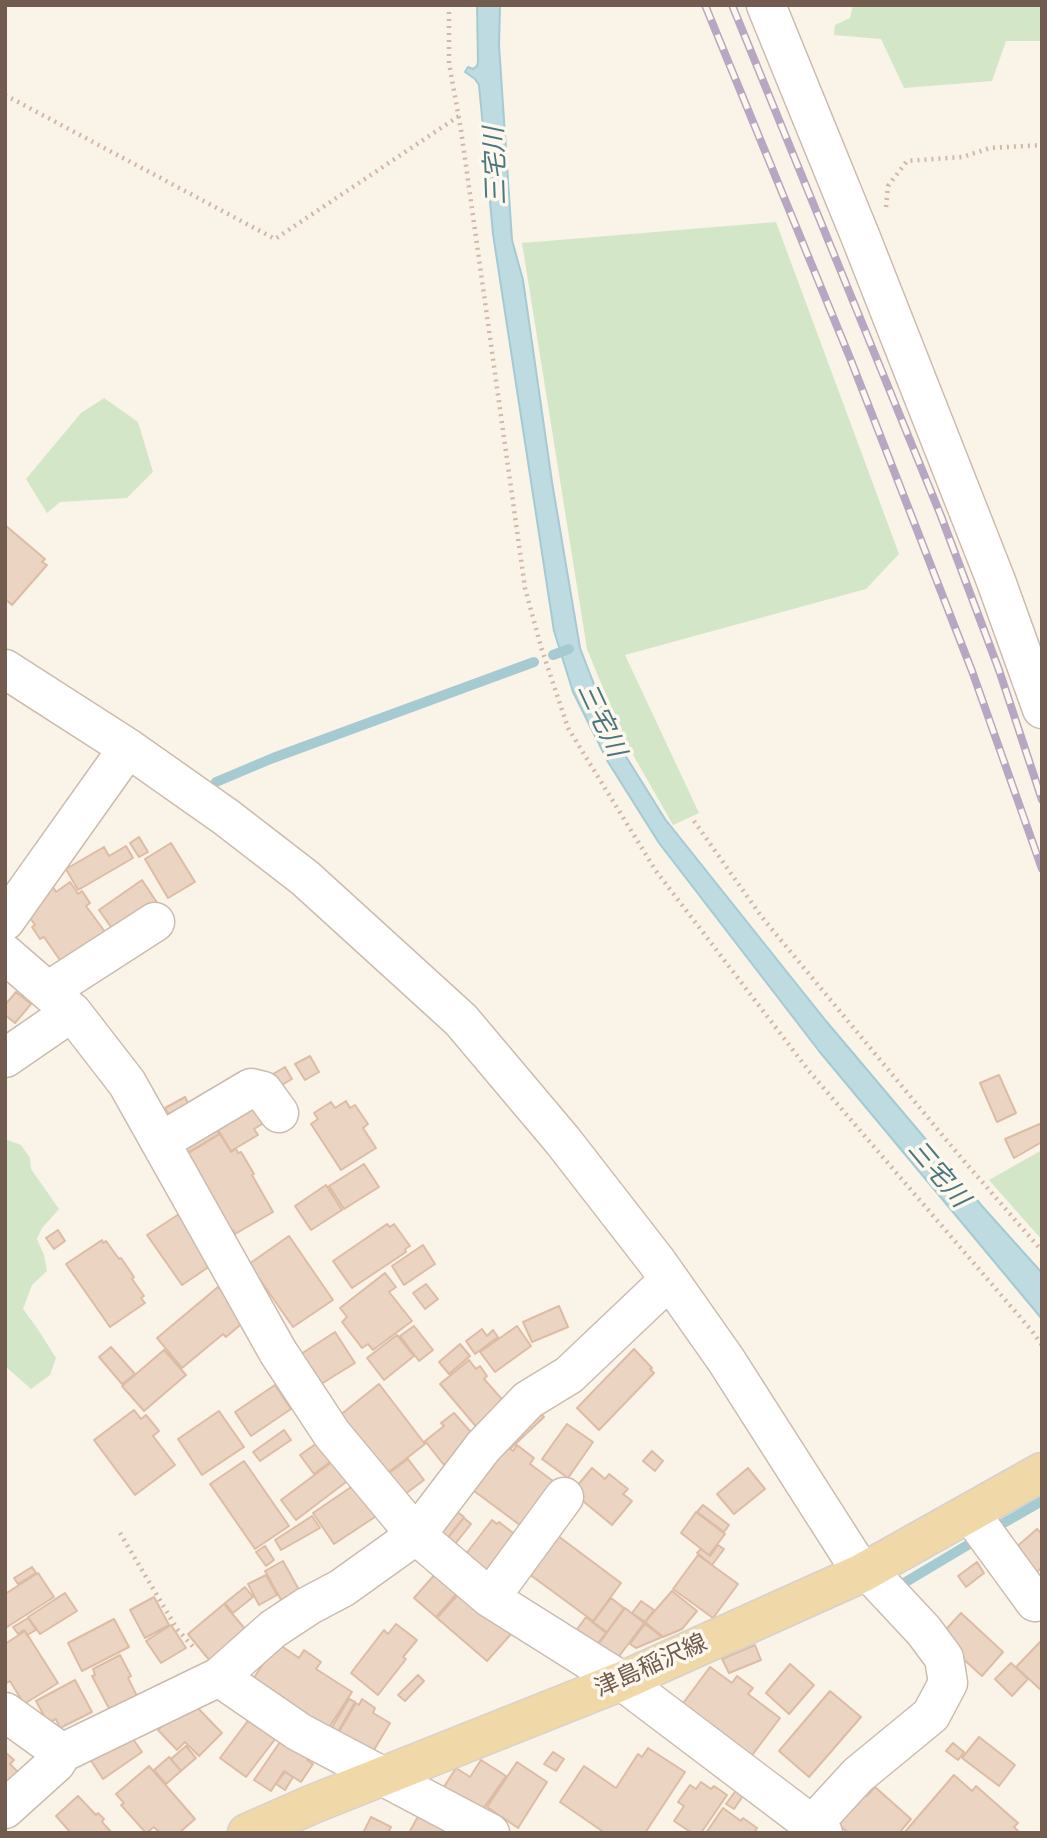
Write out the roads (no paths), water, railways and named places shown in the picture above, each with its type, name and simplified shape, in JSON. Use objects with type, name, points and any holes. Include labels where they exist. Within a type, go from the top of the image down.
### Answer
[{"type":"main road","name":"津島稲沢線","points":[[247,1833],[622,1681],[864,1572],[1042,1472]]},
{"type":"street","points":[[766,5],[862,239],[996,581],[1042,709]]},
{"type":"street","points":[[5,669],[128,748],[226,817],[305,878],[461,1020],[563,1141],[669,1280],[726,1360],[864,1572],[924,1631],[944,1658],[948,1683],[931,1715],[858,1775],[818,1828],[622,1681],[490,1598],[416,1535],[332,1434],[278,1352],[127,1083],[60,1001],[5,954]]},
{"type":"street","points":[[5,920],[128,748]]},
{"type":"street","points":[[5,1058],[60,1001],[155,922]]},
{"type":"street","points":[[160,1142],[251,1088],[263,1091],[279,1113]]},
{"type":"street","points":[[5,1809],[56,1763],[62,1753],[219,1677],[273,1629],[342,1588],[416,1535],[483,1447],[528,1400],[569,1375],[669,1280]]},
{"type":"street","points":[[490,1598],[564,1497]]},
{"type":"street","points":[[970,1513],[1035,1602],[1042,1596]]},
{"type":"street","points":[[219,1677],[299,1732],[490,1833]]},
{"type":"street","points":[[5,1712],[62,1753]]},
{"type":"water","name":"三宅川","points":[[477,5],[500,5],[499,45],[512,240],[523,280],[552,482],[580,648],[615,739],[665,819],[826,1021],[1042,1273],[1042,1319],[819,1051],[659,843],[608,762],[573,692],[554,631],[493,234],[479,85],[465,72],[468,67],[473,69],[477,66],[478,62]]},
{"type":"waterway","points":[[553,655],[569,649]]},
{"type":"waterway","points":[[216,782],[273,758],[534,662]]},
{"type":"waterway","points":[[995,1528],[1042,1501]]},
{"type":"waterway","points":[[894,1589],[971,1543]]},
{"type":"railway","points":[[705,5],[850,358],[972,671],[1042,869]]},
{"type":"railway","points":[[732,5],[941,516],[999,670],[1042,800]]}]
